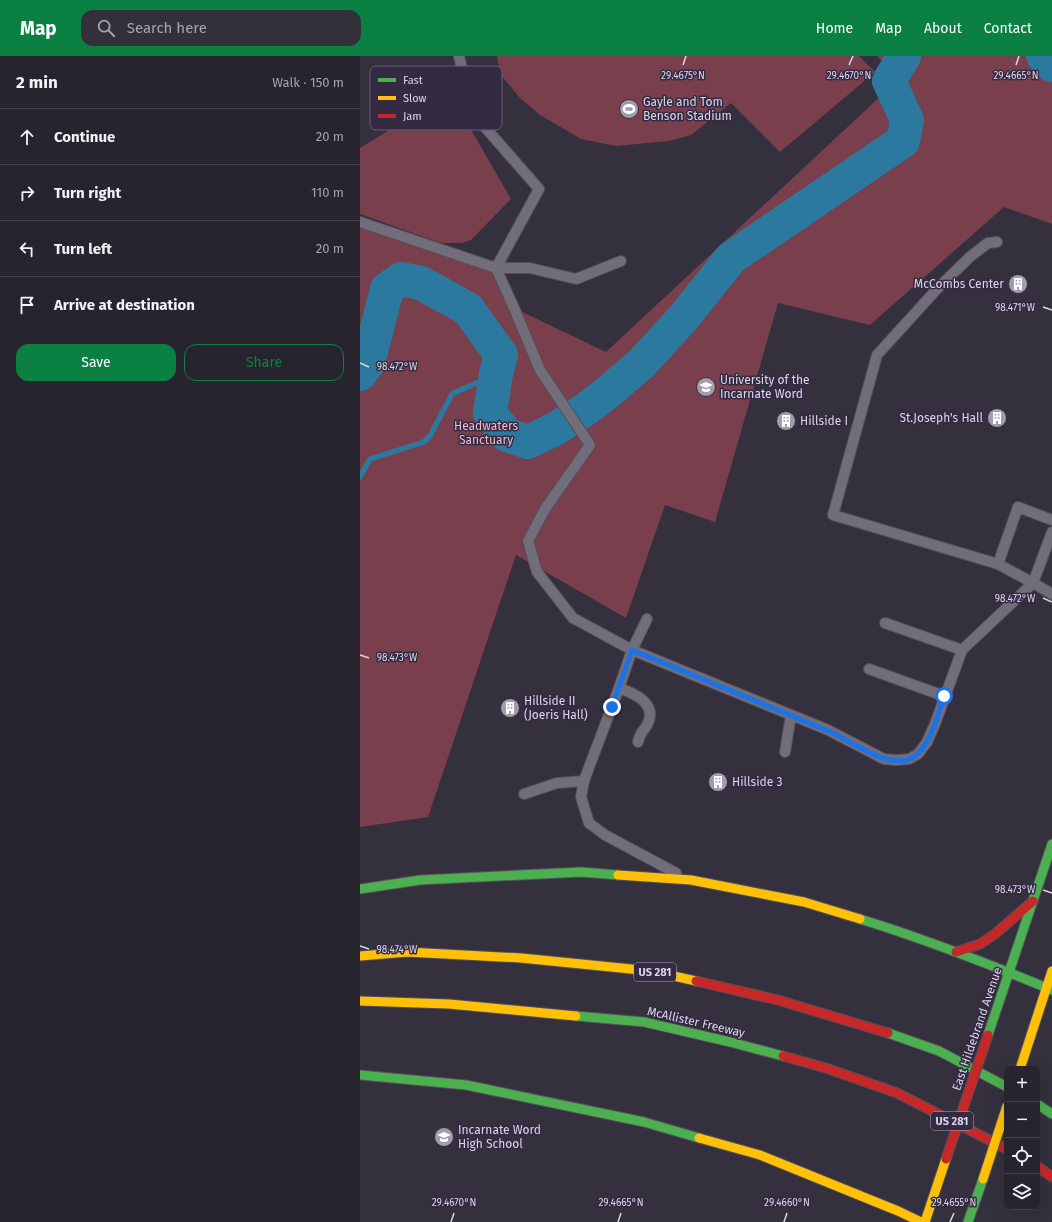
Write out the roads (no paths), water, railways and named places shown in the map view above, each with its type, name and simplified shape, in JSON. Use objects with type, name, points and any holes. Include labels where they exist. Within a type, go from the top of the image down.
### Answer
[{"type":"main road","name":"East Hildebrand Avenue","points":[[925,1222],[1052,844]]},
{"type":"main road","points":[[360,889],[420,880],[581,872],[691,880],[804,902],[908,934],[1009,972],[1049,989]]},
{"type":"main road","points":[[956,952],[980,944],[995,934],[1033,901]]},
{"type":"main road","name":"US 281","points":[[360,956],[407,952],[521,958],[651,971],[778,1000],[894,1034],[940,1051],[1004,1085]]},
{"type":"main road","points":[[1021,1066],[1049,989],[1052,971]]},
{"type":"main road","name":"McAllister Freeway","points":[[360,1001],[449,1004],[644,1022],[730,1042],[826,1068],[897,1093],[1004,1147]]},
{"type":"main road","points":[[360,1075],[466,1085],[644,1122],[760,1155],[898,1211],[921,1222]]},
{"type":"main road","points":[[1040,1106],[1052,1114]]},
{"type":"main road","points":[[968,1222],[1004,1115]]},
{"type":"main road","points":[[1040,1168],[1052,1177]]},
{"type":"lane","points":[[460,56],[462,66]]},
{"type":"lane","points":[[487,130],[539,189],[496,268]]},
{"type":"lane","points":[[360,222],[496,268],[530,268],[576,279],[621,261]]},
{"type":"lane","points":[[997,242],[988,243],[972,256],[937,289],[877,355],[833,515],[998,564],[1052,594]]},
{"type":"lane","points":[[496,268],[540,370],[590,444],[545,509],[528,541],[537,572],[573,618],[632,650],[828,730],[884,759],[909,759],[918,754],[927,742],[962,650],[1033,583],[1052,532]]},
{"type":"lane","points":[[998,564],[1018,507],[1052,520]]},
{"type":"lane","points":[[647,619],[632,650],[584,782],[581,797],[589,823],[605,835],[691,880]]},
{"type":"lane","points":[[885,623],[962,650]]},
{"type":"lane","points":[[869,669],[944,696]]},
{"type":"lane","points":[[619,688],[633,693],[646,702],[650,713],[647,725],[640,734],[638,742]]},
{"type":"lane","points":[[785,752],[791,715]]},
{"type":"lane","points":[[524,794],[557,783],[584,782]]},
{"type":"waterway","points":[[360,374],[368,363],[387,289],[401,279],[421,283],[468,309],[501,355],[496,374],[490,413],[507,435],[528,442],[555,429],[586,409],[642,363],[684,317],[731,258],[903,141],[907,120],[889,81],[904,56]]},
{"type":"waterway","points":[[1043,56],[1052,65]]},
{"type":"waterway","points":[[360,477],[370,459],[424,442],[430,436],[452,394],[496,374]]},
{"type":"place","name":"Gayle and Tom Benson Stadium","points":[[629,109]]},
{"type":"place","name":"McCombs Center","points":[[1018,284]]},
{"type":"place","name":"University of the Incarnate Word","points":[[706,387]]},
{"type":"place","name":"St.Joseph's Hall","points":[[997,418]]},
{"type":"place","name":"Hillside I","points":[[786,421]]},
{"type":"place","name":"Hillside II (Joeris Hall)","points":[[510,708]]},
{"type":"place","name":"Hillside 3","points":[[718,782]]},
{"type":"place","name":"Incarnate Word High School","points":[[444,1137]]},
{"type":"park label","name":"Headwaters Sanctuary","points":[[486,433]]}]
